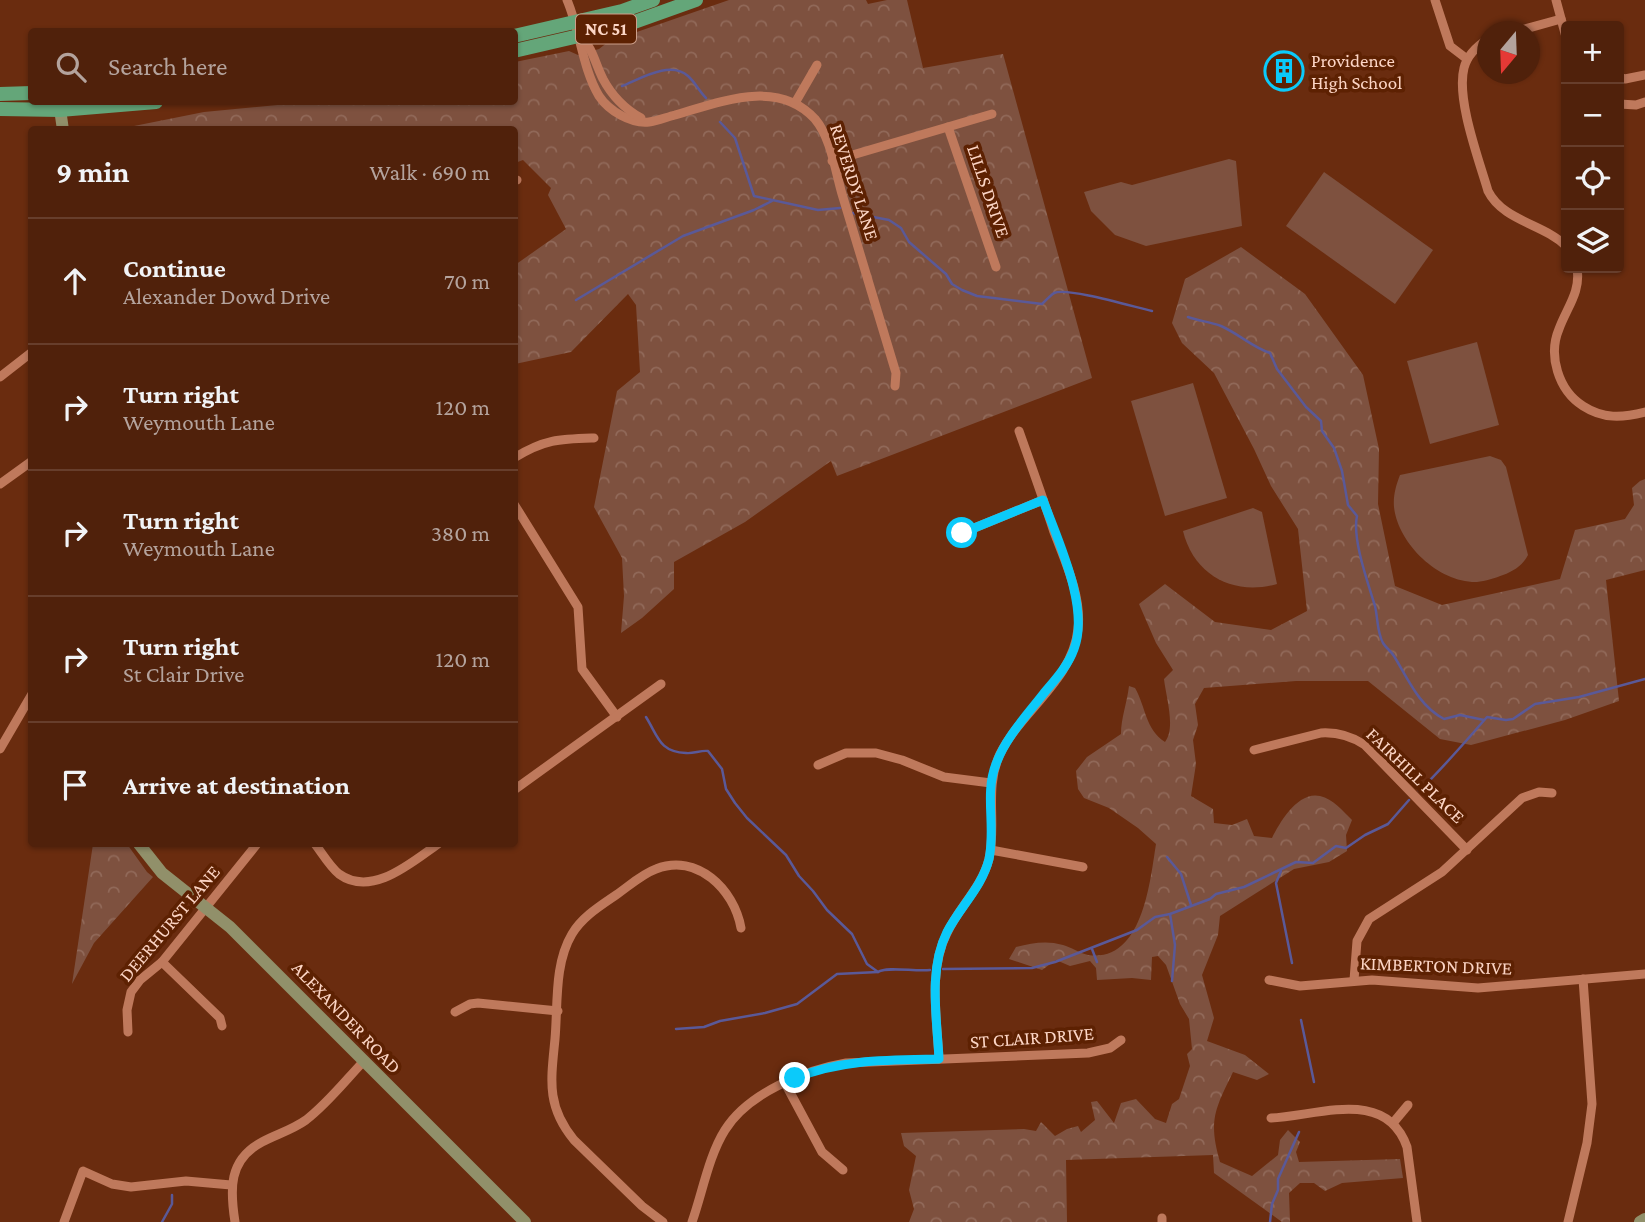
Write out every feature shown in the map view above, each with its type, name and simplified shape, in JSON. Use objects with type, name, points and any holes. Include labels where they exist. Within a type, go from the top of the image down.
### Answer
[{"type":"main road","name":"NC 51","points":[[518,50],[653,0]]},
{"type":"main road","name":"NC 51","points":[[518,36],[626,25],[696,0]]},
{"type":"main road","points":[[0,94],[28,93]]},
{"type":"main road","points":[[0,109],[83,105]]},
{"type":"street","points":[[566,0],[578,28],[582,49],[599,96],[610,108],[624,117],[648,122],[757,95],[782,97],[795,103],[817,65]]},
{"type":"street","points":[[1435,0],[1450,46],[1467,60]]},
{"type":"street","points":[[1540,25],[1561,19],[1556,0]]},
{"type":"street","points":[[1477,50],[1467,60],[1464,68],[1462,92],[1491,198],[1505,210],[1561,242]]},
{"type":"street","points":[[1624,79],[1645,75]]},
{"type":"street","points":[[1624,104],[1645,102]]},
{"type":"street","name":"REVERDY LANE","points":[[795,103],[802,106],[817,121],[827,143],[896,373],[895,386]]},
{"type":"street","points":[[59,106],[62,126]]},
{"type":"street","points":[[832,161],[992,114]]},
{"type":"street","name":"LILLS DRIVE","points":[[948,127],[996,267]]},
{"type":"street","points":[[1577,273],[1577,291],[1559,327],[1555,342],[1556,367],[1560,380],[1571,397],[1595,412],[1612,417],[1645,412]]},
{"type":"street","points":[[0,377],[28,355]]},
{"type":"street","points":[[939,1059],[937,962],[946,933],[982,877],[991,850],[991,783],[995,765],[1005,746],[1064,667],[1076,644],[1078,615],[1067,568],[1019,431]]},
{"type":"street","points":[[518,456],[552,440],[594,438]]},
{"type":"street","points":[[0,484],[28,464]]},
{"type":"street","points":[[962,533],[1043,500]]},
{"type":"street","points":[[518,510],[578,607],[582,668],[617,716]]},
{"type":"street","points":[[518,787],[661,684]]},
{"type":"street","points":[[0,749],[28,701]]},
{"type":"street","name":"FAIRHILL PLACE","points":[[1254,750],[1321,733],[1349,737],[1365,746],[1467,849]]},
{"type":"street","points":[[818,765],[846,753],[876,753],[902,760],[932,774],[991,783]]},
{"type":"street","points":[[1354,980],[1357,941],[1369,919],[1442,872],[1522,798],[1539,792],[1552,793]]},
{"type":"street","name":"ALEXANDER ROAD","points":[[141,847],[162,873],[207,907],[312,1007],[363,1062],[525,1222]]},
{"type":"street","name":"DEERHURST LANE","points":[[128,1032],[127,1010],[131,992],[140,980],[162,962],[255,847]]},
{"type":"street","points":[[317,847],[339,874],[357,882],[379,880],[404,869],[434,847]]},
{"type":"street","points":[[991,850],[1083,867]]},
{"type":"street","points":[[663,1222],[642,1206],[584,1149],[558,1117],[551,1091],[562,956],[575,929],[594,911],[655,869],[682,865],[708,874],[724,889],[734,905],[741,928]]},
{"type":"street","points":[[162,962],[220,1018],[222,1026]]},
{"type":"street","name":"KIMBERTON DRIVE","points":[[1269,980],[1300,986],[1354,980],[1478,988],[1645,974]]},
{"type":"street","points":[[1568,1222],[1587,1143],[1592,1104],[1583,979]]},
{"type":"street","points":[[455,1012],[462,1007],[478,1003],[558,1010]]},
{"type":"street","name":"ST CLAIR DRIVE","points":[[692,1222],[725,1129],[744,1107],[785,1083],[820,1068],[846,1063],[1088,1053],[1110,1048],[1121,1040]]},
{"type":"street","points":[[235,1222],[232,1185],[239,1163],[247,1153],[263,1141],[284,1134],[305,1120],[363,1062]]},
{"type":"street","points":[[785,1083],[822,1152],[843,1170]]},
{"type":"street","points":[[1393,1123],[1408,1105]]},
{"type":"street","points":[[1271,1118],[1360,1108],[1383,1116],[1393,1123],[1407,1147],[1418,1222]]},
{"type":"street","points":[[65,1222],[83,1171],[112,1184],[131,1187],[186,1181],[232,1185]]},
{"type":"street","points":[[1640,1222],[1645,1219]]},
{"type":"green space","points":[[729,0],[866,0],[868,4],[907,0],[923,68],[1003,54],[1092,378],[837,476],[831,461],[745,522],[674,562],[674,589],[621,633],[624,596],[622,558],[594,507],[617,391],[640,372],[636,305],[628,294],[571,352],[518,363],[518,263],[566,229],[548,195],[551,188],[523,160],[518,162],[518,126],[134,126],[204,112],[278,105],[518,105],[518,61],[569,51],[578,55],[599,49],[608,42]]},
{"type":"green space","points":[[1229,159],[1236,161],[1242,226],[1146,246],[1115,235],[1091,211],[1084,192],[1121,182],[1132,185]]},
{"type":"green space","points":[[1324,172],[1433,250],[1395,304],[1286,226]]},
{"type":"green space","points":[[1241,247],[1305,294],[1363,375],[1379,449],[1378,504],[1395,586],[1442,605],[1560,579],[1575,530],[1625,519],[1634,505],[1632,488],[1645,479],[1645,570],[1606,580],[1619,701],[1565,720],[1471,745],[1440,739],[1368,681],[1296,681],[1204,688],[1195,704],[1198,725],[1193,740],[1196,764],[1191,796],[1213,809],[1214,823],[1232,825],[1247,819],[1254,836],[1272,838],[1291,809],[1304,798],[1312,796],[1329,800],[1352,820],[1346,835],[1347,851],[1329,862],[1294,869],[1220,916],[1218,935],[1202,975],[1214,1018],[1207,1041],[1245,1055],[1269,1074],[1257,1080],[1233,1072],[1215,1115],[1214,1136],[1220,1162],[1252,1176],[1278,1155],[1280,1140],[1288,1130],[1300,1142],[1296,1152],[1299,1162],[1400,1159],[1403,1178],[1342,1183],[1325,1191],[1314,1183],[1300,1183],[1289,1193],[1290,1222],[1282,1222],[1214,1173],[1213,1155],[1066,1160],[1067,1222],[909,1222],[914,1209],[909,1190],[916,1156],[904,1146],[901,1133],[1024,1129],[1036,1131],[1041,1122],[1055,1136],[1078,1126],[1081,1132],[1095,1120],[1091,1102],[1097,1101],[1114,1123],[1121,1103],[1136,1099],[1155,1119],[1166,1123],[1172,1104],[1179,1099],[1190,1066],[1187,1054],[1192,1049],[1189,1019],[1180,1004],[1166,965],[1158,956],[1152,957],[1151,980],[1097,980],[1096,968],[1090,961],[1070,966],[1056,960],[1042,970],[1009,959],[1016,947],[1040,943],[1063,945],[1088,955],[1106,954],[1121,946],[1132,933],[1140,916],[1151,878],[1156,844],[1109,808],[1084,798],[1078,789],[1076,771],[1087,757],[1121,734],[1129,686],[1135,688],[1139,695],[1153,731],[1165,742],[1168,736],[1170,721],[1164,679],[1173,670],[1156,643],[1139,604],[1165,584],[1215,622],[1271,630],[1307,611],[1298,529],[1271,486],[1214,373],[1182,343],[1172,323],[1185,279]]},
{"type":"green space","points":[[1477,342],[1499,425],[1430,444],[1407,361]]},
{"type":"green space","points":[[1193,383],[1227,498],[1165,516],[1131,401]]},
{"type":"green space","points":[[1490,456],[1501,460],[1506,467],[1528,555],[1524,562],[1511,572],[1477,582],[1463,581],[1435,568],[1412,547],[1397,521],[1395,491],[1400,475]]},
{"type":"green space","points":[[1253,508],[1262,512],[1277,584],[1246,587],[1218,579],[1206,571],[1188,547],[1183,531]]},
{"type":"green space","points":[[93,847],[129,847],[153,877],[94,943],[72,984]]},
{"type":"waterway","points":[[622,86],[655,72],[673,70],[688,76],[706,98]]},
{"type":"waterway","points":[[720,122],[735,138],[754,196],[818,210],[840,208]]},
{"type":"waterway","points":[[576,300],[683,236],[772,201]]},
{"type":"waterway","points":[[852,213],[889,220],[901,228],[909,242],[946,274],[952,284],[977,296],[1042,304],[1054,293],[1073,293],[1152,311]]},
{"type":"waterway","points":[[1188,317],[1221,326],[1270,353],[1277,369],[1306,407],[1321,421],[1322,431],[1334,448],[1342,471],[1348,505],[1357,516],[1359,549],[1383,643],[1394,656],[1409,683],[1435,714],[1444,719],[1460,715],[1484,720]]},
{"type":"waterway","points":[[1419,791],[1487,717],[1513,719],[1535,704],[1579,697],[1645,679]]},
{"type":"waterway","points":[[646,717],[660,742],[670,750],[689,753],[708,751],[722,769],[726,789],[735,803],[786,855],[799,876],[827,910],[852,934],[867,964],[878,972]]},
{"type":"waterway","points":[[943,969],[1032,968],[1055,962],[1137,930],[1155,917],[1210,899],[1216,894],[1244,887],[1296,862],[1313,863],[1336,846],[1346,848],[1388,824],[1409,800]]},
{"type":"waterway","points":[[1167,857],[1181,874],[1191,905]]},
{"type":"waterway","points":[[1281,871],[1276,883],[1292,963]]},
{"type":"waterway","points":[[1170,914],[1175,945],[1172,981]]},
{"type":"waterway","points":[[1092,949],[1097,962]]},
{"type":"waterway","points":[[676,1029],[704,1027],[797,1004],[837,974],[888,969],[930,970]]},
{"type":"waterway","points":[[1301,1020],[1314,1082]]},
{"type":"waterway","points":[[1270,1222],[1278,1179],[1299,1132]]},
{"type":"waterway","points":[[162,1222],[172,1204],[172,1195]]},
{"type":"place","name":"Providence High School","points":[[1284,71]]},
{"type":"route","points":[[795,1078],[846,1063],[939,1059],[937,962],[946,933],[979,884],[988,863],[992,839],[990,796],[995,765],[1000,753],[1064,667],[1076,644],[1079,628],[1074,595],[1043,500],[962,533]]}]
